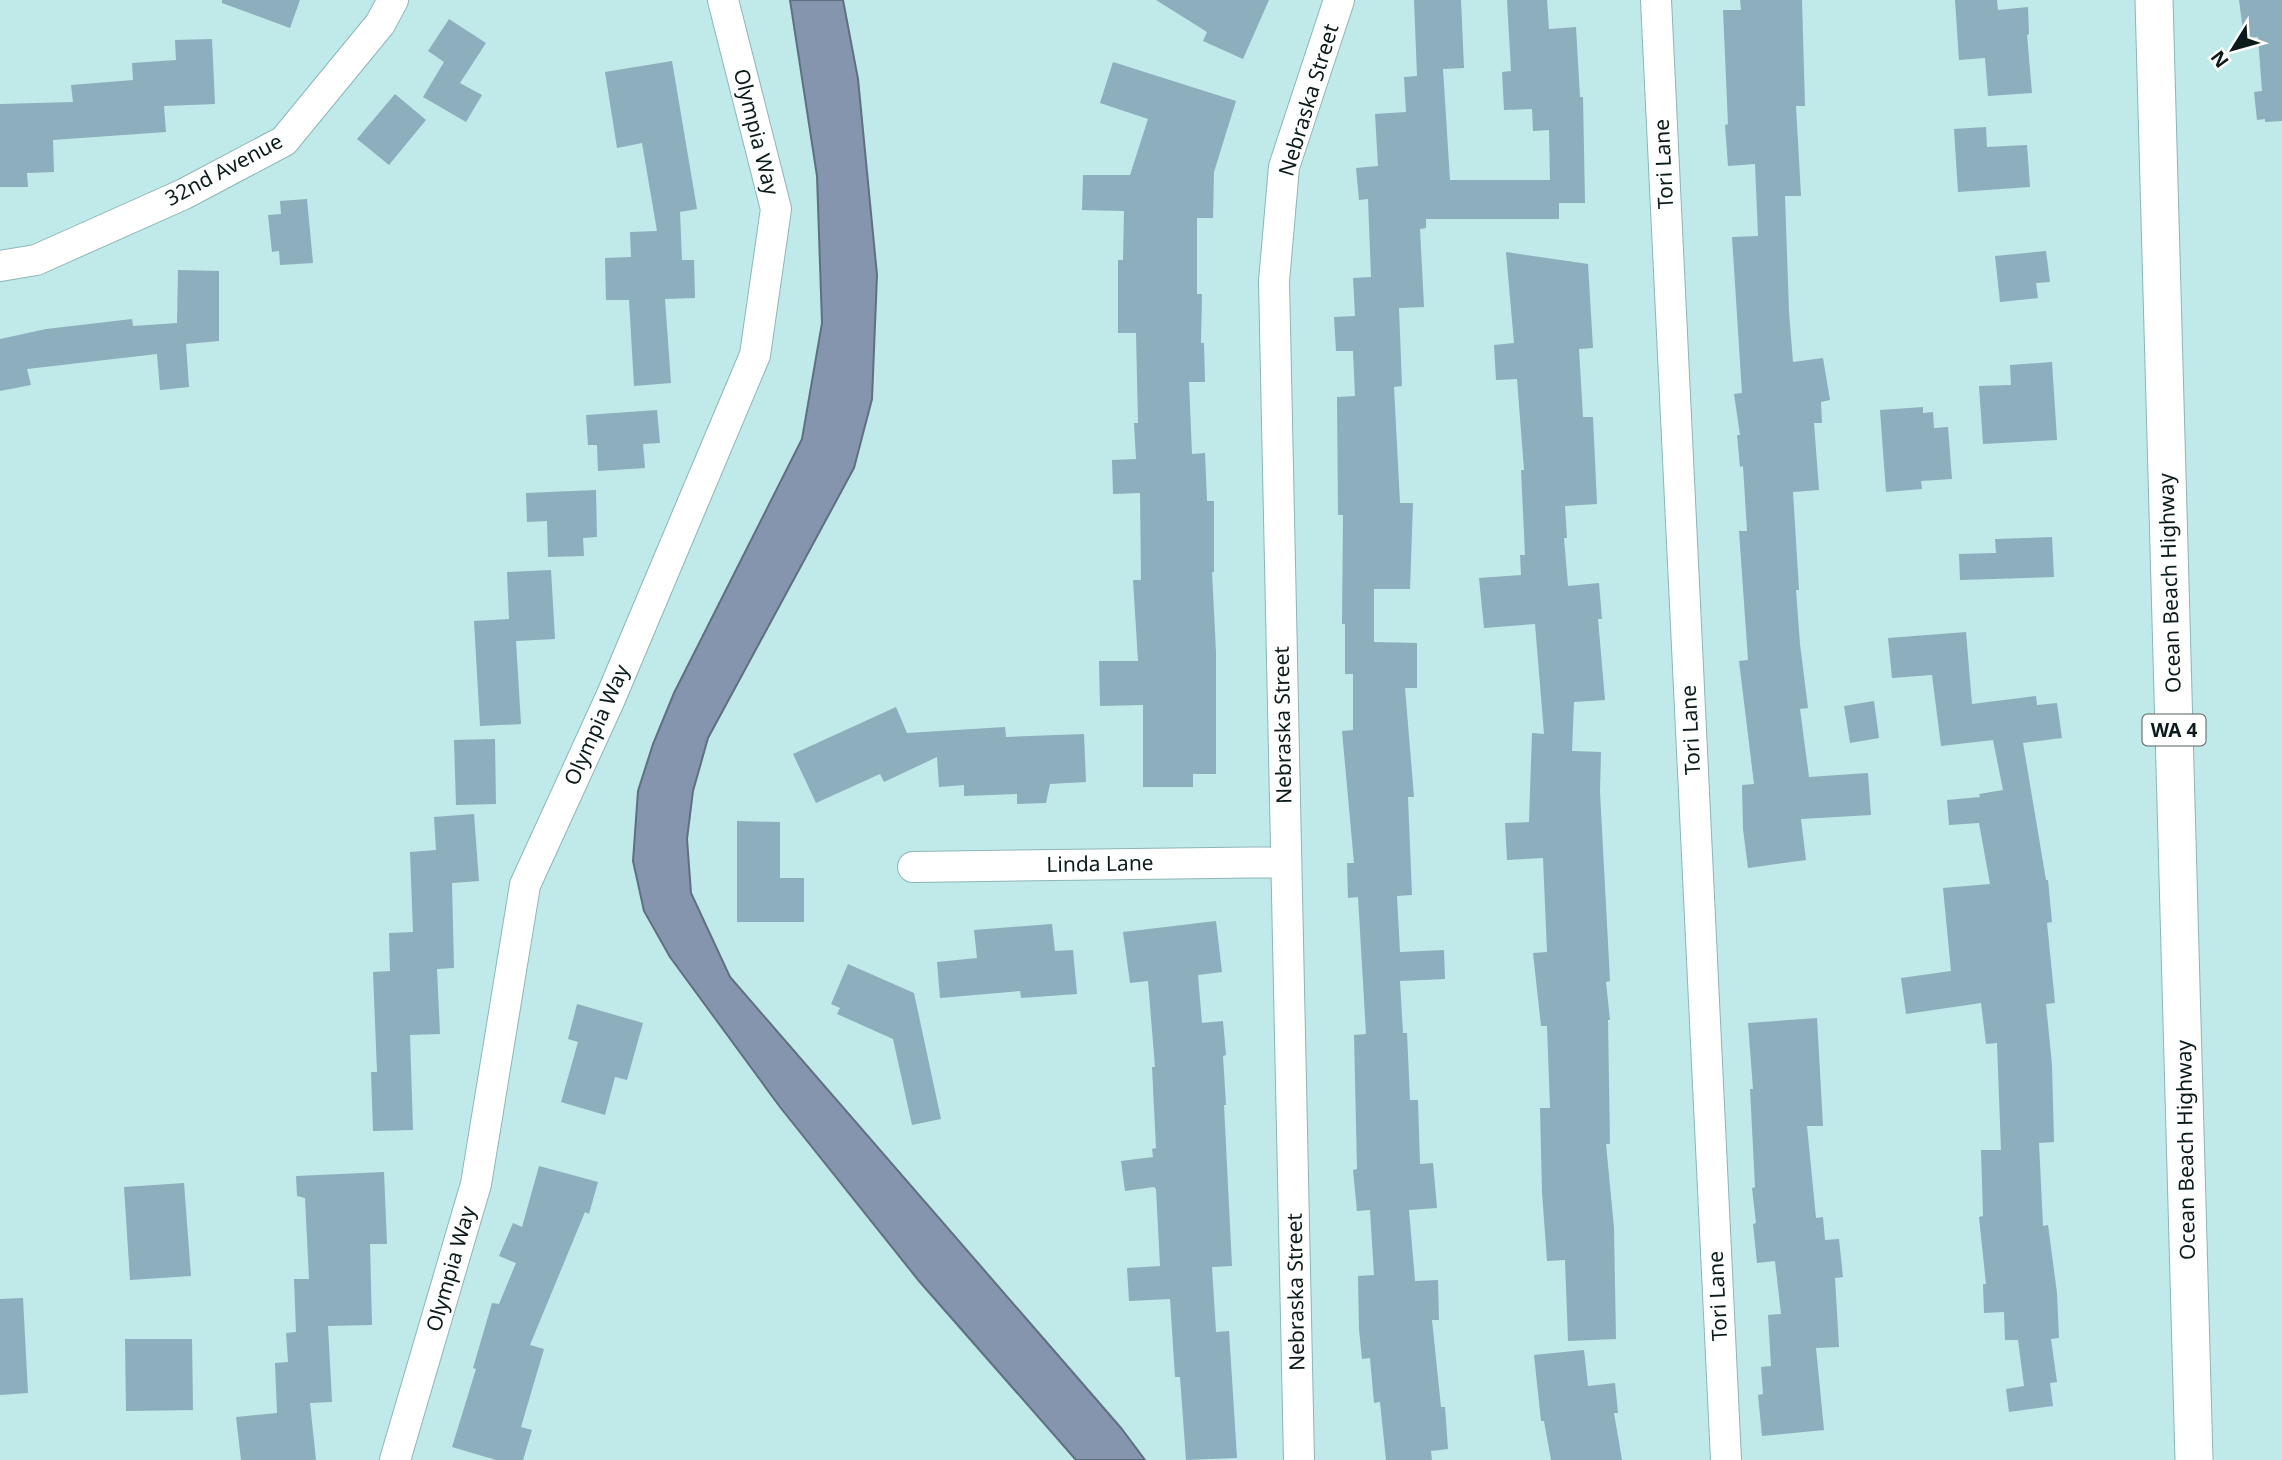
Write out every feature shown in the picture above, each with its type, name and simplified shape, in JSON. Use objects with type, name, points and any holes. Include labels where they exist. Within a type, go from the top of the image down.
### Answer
[{"type":"main road","name":"Ocean Beach Highway","points":[[2154,0],[2194,1460]]},
{"type":"street","name":"32nd Avenue","points":[[0,266],[36,260],[184,194],[284,141],[380,24],[393,0]]},
{"type":"street","name":"Olympia Way","points":[[395,1460],[476,1184],[525,885],[610,699],[755,355],[776,209],[723,0]]},
{"type":"street","name":"Nebraska Street","points":[[1299,1460],[1274,281],[1284,167],[1339,0]]},
{"type":"street","name":"Tori Lane","points":[[1656,0],[1726,1460]]},
{"type":"street","name":"Linda Lane","points":[[913,867],[1286,862]]},
{"type":"water","points":[[790,0],[843,0],[858,79],[877,275],[872,399],[854,468],[708,738],[693,791],[687,839],[691,893],[730,977],[1121,1428],[1145,1460],[1076,1460],[919,1281],[780,1107],[670,957],[644,911],[633,861],[638,791],[653,744],[674,693],[802,439],[822,323],[817,176]]},
{"type":"building","points":[[222,0],[300,0],[290,28],[222,3]]},
{"type":"building","points":[[1156,0],[1269,0],[1243,59],[1203,41],[1207,32]]},
{"type":"building","points":[[1414,0],[1461,0],[1464,68],[1443,69],[1450,180],[1550,180],[1549,130],[1533,131],[1532,109],[1504,110],[1502,72],[1511,71],[1507,0],[1547,0],[1549,29],[1576,27],[1580,97],[1583,97],[1585,203],[1559,203],[1559,219],[1426,219],[1426,228],[1420,229],[1424,307],[1399,308],[1402,386],[1394,387],[1400,503],[1413,503],[1410,589],[1374,589],[1374,642],[1417,643],[1417,688],[1405,688],[1414,797],[1408,797],[1412,895],[1397,896],[1400,952],[1444,950],[1445,979],[1400,981],[1403,1033],[1407,1033],[1410,1100],[1418,1100],[1420,1164],[1433,1163],[1437,1208],[1409,1210],[1415,1281],[1438,1280],[1439,1320],[1432,1320],[1441,1407],[1445,1407],[1448,1449],[1431,1451],[1432,1460],[1386,1460],[1380,1402],[1374,1403],[1370,1358],[1362,1359],[1359,1329],[1358,1276],[1374,1275],[1370,1210],[1357,1211],[1353,1170],[1357,1169],[1354,1035],[1366,1034],[1358,897],[1348,898],[1347,863],[1354,863],[1342,731],[1353,730],[1353,674],[1345,674],[1345,624],[1342,624],[1343,515],[1338,515],[1337,397],[1355,396],[1353,351],[1336,351],[1334,317],[1355,316],[1353,278],[1371,277],[1368,199],[1359,200],[1356,168],[1378,166],[1375,114],[1406,112],[1404,77],[1417,76]]},
{"type":"building","points":[[1740,0],[1802,0],[1805,106],[1796,106],[1801,196],[1785,196],[1789,312],[1793,362],[1823,358],[1830,400],[1821,402],[1822,423],[1814,423],[1819,490],[1793,492],[1799,590],[1796,590],[1808,708],[1800,709],[1809,777],[1868,773],[1871,815],[1801,819],[1806,860],[1748,868],[1743,829],[1742,785],[1754,784],[1739,661],[1748,660],[1739,531],[1747,531],[1743,466],[1740,467],[1737,435],[1740,435],[1734,394],[1742,393],[1732,237],[1758,236],[1755,164],[1728,166],[1723,10],[1741,10]]},
{"type":"building","points":[[1955,0],[1997,0],[1998,10],[2028,7],[2027,35],[2032,93],[1988,96],[1985,58],[1959,60]]},
{"type":"building","points":[[2239,0],[2282,0],[2282,121],[2257,120],[2254,92],[2262,91],[2258,37],[2244,39]]},
{"type":"building","points":[[449,19],[486,43],[460,83],[482,95],[466,122],[423,97],[444,62],[428,51]]},
{"type":"building","points":[[212,39],[215,104],[164,106],[166,132],[53,140],[54,172],[27,173],[28,187],[0,187],[0,104],[73,102],[71,85],[133,80],[132,63],[176,60],[175,40]]},
{"type":"building","points":[[672,61],[697,209],[680,212],[682,260],[694,260],[695,298],[665,299],[671,383],[634,386],[629,300],[606,300],[605,258],[631,257],[630,232],[657,231],[642,143],[617,148],[605,72]]},
{"type":"building","points":[[1113,62],[1236,101],[1214,172],[1213,218],[1197,218],[1197,294],[1202,294],[1201,343],[1204,343],[1205,382],[1189,382],[1192,454],[1205,453],[1207,501],[1214,501],[1212,572],[1216,652],[1216,774],[1193,774],[1193,787],[1143,787],[1143,705],[1100,706],[1099,661],[1138,661],[1133,580],[1141,580],[1140,493],[1113,494],[1112,460],[1136,459],[1134,423],[1138,423],[1136,333],[1118,333],[1118,260],[1123,260],[1124,211],[1082,210],[1083,175],[1130,175],[1148,119],[1100,103]]},
{"type":"building","points":[[395,94],[426,120],[389,165],[357,139]]},
{"type":"building","points":[[1986,127],[1987,147],[2027,145],[2030,187],[1958,192],[1954,129]]},
{"type":"building","points":[[307,199],[313,263],[280,265],[279,251],[272,252],[268,215],[281,214],[280,201]]},
{"type":"building","points":[[2046,251],[2050,282],[2036,283],[2038,298],[2000,302],[1995,256]]},
{"type":"building","points":[[1506,252],[1588,264],[1593,348],[1579,349],[1583,417],[1593,417],[1597,504],[1565,506],[1567,538],[1564,538],[1568,586],[1599,583],[1602,619],[1598,619],[1605,700],[1574,702],[1572,751],[1601,752],[1600,792],[1610,981],[1606,982],[1610,1020],[1610,1144],[1606,1144],[1614,1228],[1616,1339],[1568,1341],[1565,1260],[1547,1261],[1540,1108],[1550,1108],[1547,1026],[1541,1026],[1533,953],[1547,952],[1543,858],[1507,860],[1505,823],[1529,822],[1532,733],[1544,734],[1535,624],[1484,628],[1479,578],[1521,575],[1520,555],[1525,555],[1521,470],[1524,470],[1517,379],[1496,380],[1494,345],[1514,343]]},
{"type":"building","points":[[178,270],[219,271],[219,341],[186,344],[189,387],[160,390],[157,354],[27,369],[31,385],[0,391],[0,339],[46,329],[132,319],[133,326],[177,323]]},
{"type":"building","points":[[2052,362],[2057,440],[1983,444],[1979,386],[2011,385],[2010,365]]},
{"type":"building","points":[[1923,407],[1923,413],[1933,412],[1934,428],[1948,427],[1952,479],[1921,481],[1922,489],[1886,492],[1880,410]]},
{"type":"building","points":[[657,410],[660,443],[643,444],[645,468],[598,471],[597,445],[588,445],[586,415]]},
{"type":"building","points":[[596,490],[597,537],[583,538],[584,556],[548,557],[547,521],[527,522],[526,493]]},
{"type":"building","points":[[2052,537],[2054,577],[1960,580],[1959,554],[1996,553],[1995,539]]},
{"type":"building","points":[[551,570],[555,639],[516,641],[521,724],[480,726],[474,621],[509,619],[507,572]]},
{"type":"building","points":[[1966,632],[1972,704],[2036,696],[2037,705],[2057,703],[2062,738],[2023,743],[2048,880],[2052,922],[2047,923],[2055,1003],[2046,1004],[2052,1065],[2054,1142],[2039,1143],[2043,1226],[2048,1225],[2057,1293],[2059,1338],[2051,1339],[2057,1382],[2050,1383],[2053,1406],[2009,1412],[2006,1389],[2024,1386],[2018,1340],[2005,1340],[2004,1312],[1984,1313],[1983,1284],[1986,1284],[1979,1217],[1983,1216],[1981,1150],[2001,1150],[1997,1043],[1986,1044],[1981,1003],[1906,1014],[1901,978],[1951,971],[1943,888],[1990,884],[1979,823],[1949,825],[1947,800],[1980,797],[1979,794],[2003,790],[1993,740],[1941,746],[1932,675],[1892,678],[1888,638]]},
{"type":"building","points":[[1874,701],[1879,738],[1850,743],[1844,706]]},
{"type":"building","points":[[896,707],[907,733],[1005,727],[1006,737],[1084,734],[1086,782],[1050,784],[1046,803],[1017,804],[1017,794],[964,796],[964,785],[939,787],[937,757],[884,782],[880,774],[816,803],[793,754]]},
{"type":"building","points":[[495,739],[496,804],[456,805],[454,740]]},
{"type":"building","points":[[474,814],[479,881],[452,883],[454,968],[437,969],[440,1034],[410,1035],[413,1130],[373,1131],[371,1072],[377,1072],[373,972],[390,971],[389,933],[413,932],[410,852],[436,850],[434,817]]},
{"type":"building","points":[[737,821],[780,822],[780,878],[804,878],[804,922],[737,922]]},
{"type":"building","points":[[1216,921],[1222,972],[1198,975],[1202,1023],[1223,1021],[1226,1055],[1223,1056],[1224,1105],[1232,1266],[1212,1267],[1216,1332],[1229,1331],[1237,1458],[1186,1460],[1180,1377],[1175,1377],[1170,1299],[1129,1301],[1127,1268],[1160,1266],[1156,1189],[1154,1187],[1125,1191],[1121,1161],[1153,1157],[1152,1149],[1156,1148],[1152,1067],[1155,1067],[1148,981],[1130,983],[1123,932]]},
{"type":"building","points":[[1052,924],[1055,951],[1073,950],[1077,994],[1021,998],[1020,991],[940,998],[937,962],[977,958],[974,930]]},
{"type":"building","points":[[848,964],[914,993],[941,1119],[912,1125],[893,1039],[837,1014],[840,1008],[831,1004]]},
{"type":"building","points":[[577,1004],[643,1023],[627,1080],[615,1077],[605,1115],[561,1102],[578,1042],[568,1039]]},
{"type":"building","points":[[1817,1018],[1823,1126],[1807,1126],[1816,1218],[1823,1217],[1825,1240],[1839,1239],[1843,1277],[1835,1278],[1839,1347],[1816,1348],[1824,1430],[1762,1436],[1758,1395],[1763,1394],[1761,1367],[1771,1366],[1768,1315],[1781,1314],[1775,1261],[1757,1263],[1753,1224],[1756,1223],[1752,1188],[1755,1187],[1750,1089],[1753,1089],[1748,1023]]},
{"type":"building","points":[[539,1166],[598,1182],[589,1214],[585,1212],[530,1345],[544,1349],[521,1427],[532,1430],[523,1460],[496,1460],[452,1447],[476,1369],[473,1368],[492,1303],[499,1304],[516,1263],[499,1256],[513,1223],[522,1227]]},
{"type":"building","points":[[384,1172],[387,1244],[370,1244],[372,1325],[328,1326],[332,1402],[310,1403],[316,1460],[241,1460],[236,1417],[277,1413],[275,1363],[288,1362],[286,1333],[296,1332],[294,1279],[309,1279],[305,1198],[297,1196],[296,1176]]},
{"type":"building","points":[[184,1183],[191,1276],[130,1280],[124,1187]]},
{"type":"building","points":[[23,1298],[28,1393],[0,1395],[0,1299]]},
{"type":"building","points":[[125,1339],[192,1339],[193,1410],[126,1411]]},
{"type":"building","points":[[1584,1350],[1588,1386],[1615,1383],[1618,1413],[1614,1413],[1622,1460],[1551,1460],[1544,1421],[1541,1421],[1534,1355]]}]
